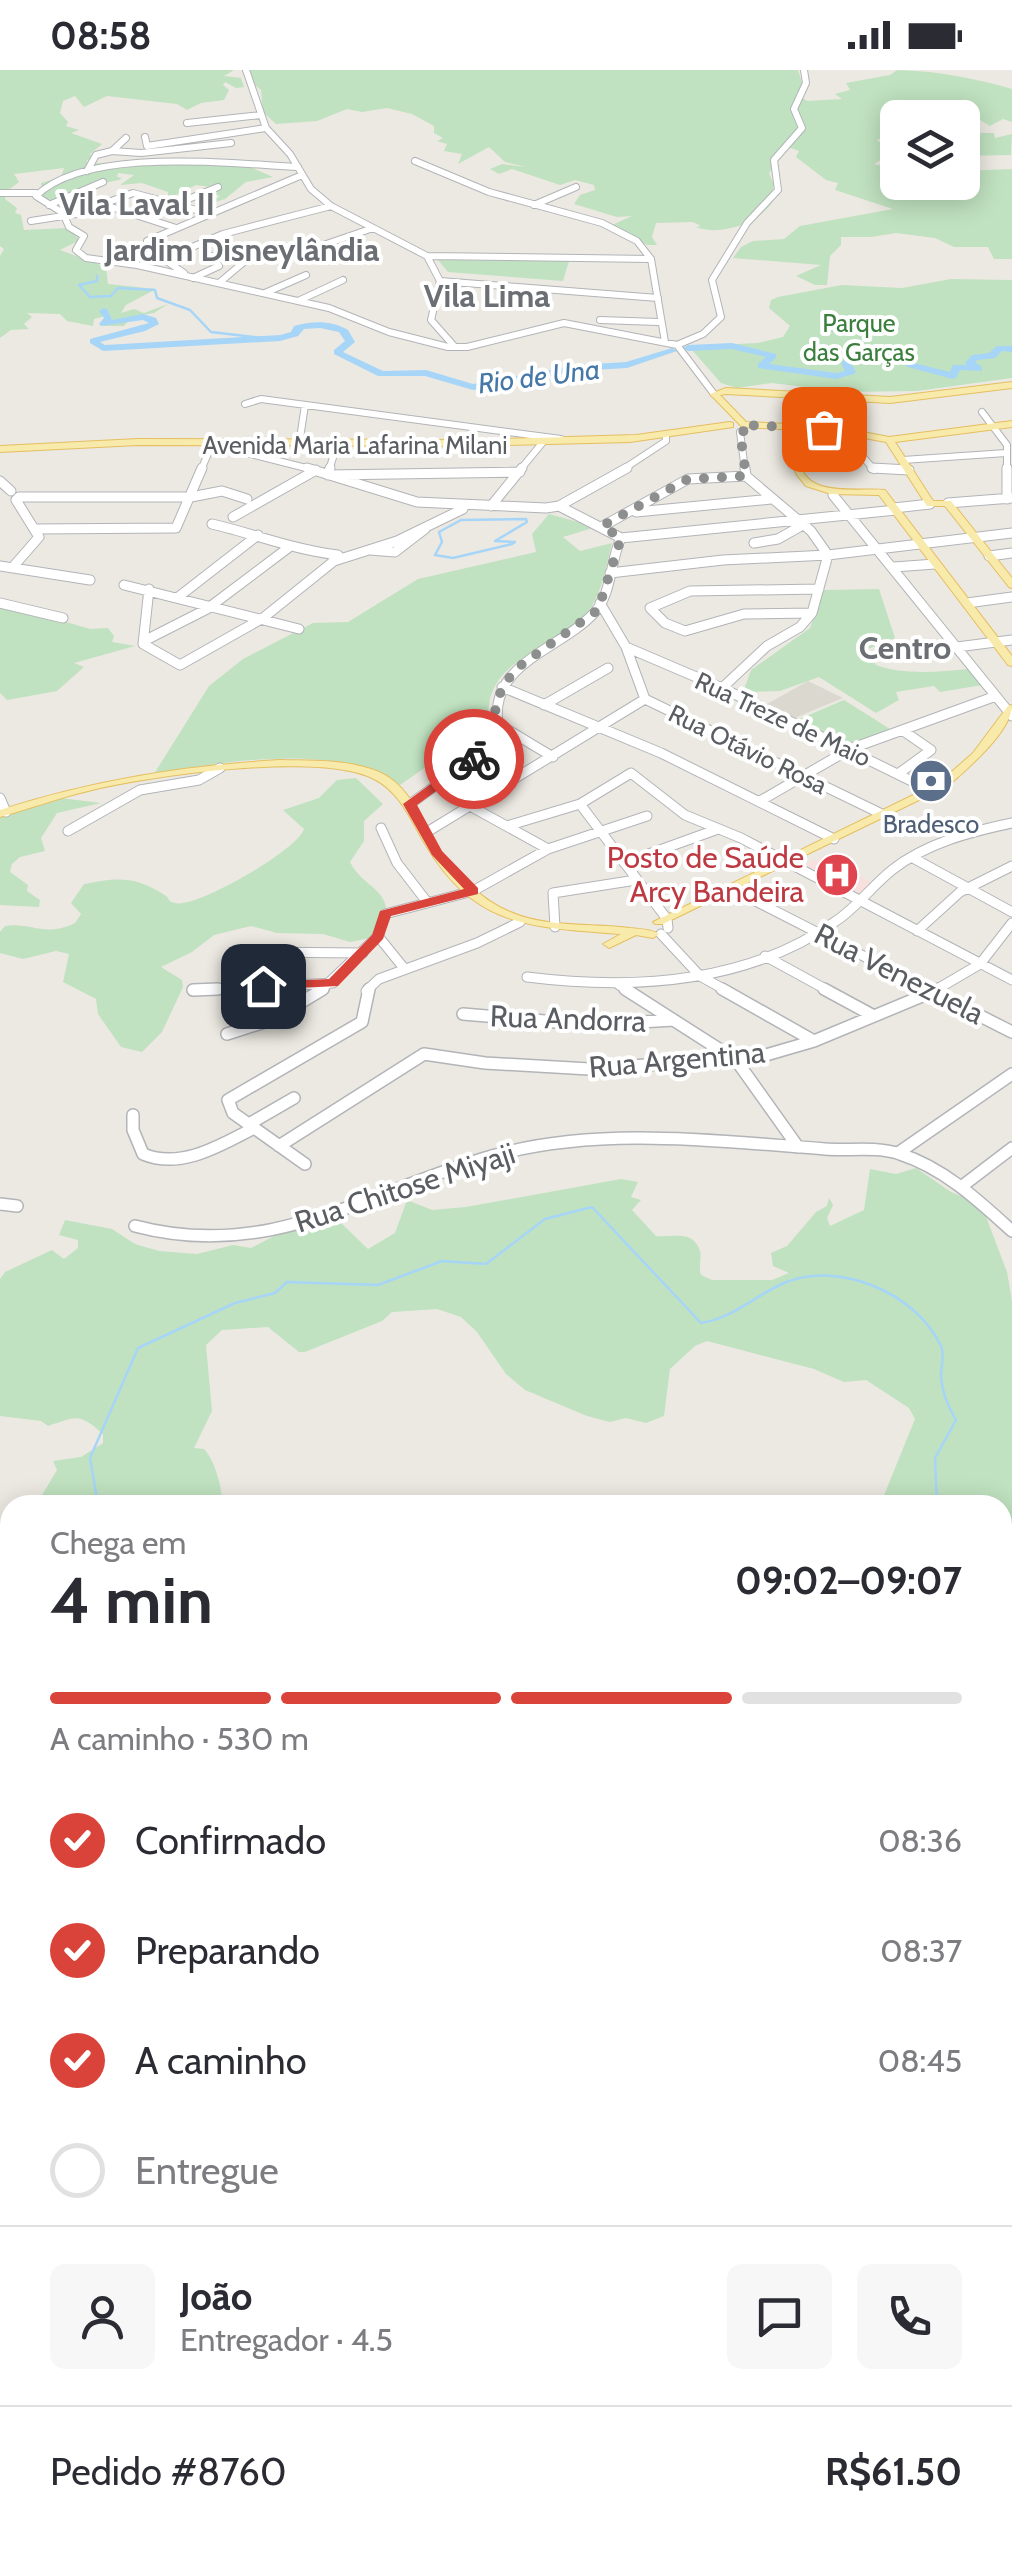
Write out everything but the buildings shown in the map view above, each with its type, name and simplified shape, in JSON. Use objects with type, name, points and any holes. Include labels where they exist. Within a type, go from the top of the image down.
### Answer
[{"type":"main road","points":[[738,426],[722,397],[754,392],[890,400],[1012,385]]},
{"type":"main road","name":"Avenida Maria Lafarina Milani","points":[[300,444],[567,442],[635,438],[699,428],[774,425],[890,442],[1012,426]]},
{"type":"main road","points":[[804,427],[796,452],[797,469],[808,481],[833,495],[880,491],[1012,663]]},
{"type":"main road","name":"Avenida Maria Lafarina Milani","points":[[567,442],[635,438]]},
{"type":"main road","name":"Avenida Maria Lafarina Milani","points":[[0,449],[175,442],[246,448],[419,444]]},
{"type":"main road","points":[[890,442],[930,504],[948,503],[1012,585]]},
{"type":"main road","points":[[3,814],[113,782],[220,768],[347,766],[376,775],[410,804],[444,863],[473,891],[520,922],[593,929],[656,928],[956,781],[1011,714]]},
{"type":"main road","points":[[788,865],[834,839],[860,831]]},
{"type":"street","points":[[246,70],[266,128],[330,206],[427,256],[651,260]]},
{"type":"street","points":[[36,193],[67,216],[70,226],[84,236],[76,250],[80,256],[298,301],[340,312],[400,336],[458,348],[564,323],[678,345],[703,334],[721,318],[712,280],[747,223],[778,190],[772,166],[780,151],[802,128],[794,105],[806,83],[804,70]]},
{"type":"street","points":[[212,111],[218,120]]},
{"type":"street","points":[[187,123],[261,115]]},
{"type":"street","points":[[145,137],[146,146],[266,128]]},
{"type":"street","points":[[222,134],[248,166]]},
{"type":"street","points":[[112,151],[126,138]]},
{"type":"street","points":[[87,171],[96,155],[112,151],[141,153],[231,143]]},
{"type":"street","points":[[195,148],[200,164]]},
{"type":"street","points":[[415,161],[486,191],[624,233],[640,243],[651,260],[658,322],[665,342]]},
{"type":"street","points":[[0,193],[36,193],[49,183],[87,171],[143,164],[300,171]]},
{"type":"street","points":[[190,277],[146,244],[300,171]]},
{"type":"street","points":[[49,204],[103,182]]},
{"type":"street","points":[[176,204],[218,187]]},
{"type":"street","points":[[86,188],[116,198]]},
{"type":"street","points":[[534,205],[576,188]]},
{"type":"street","points":[[30,221],[67,216],[132,193],[211,214]]},
{"type":"street","points":[[102,204],[176,228]]},
{"type":"street","points":[[164,258],[223,234],[330,206]]},
{"type":"street","points":[[276,249],[303,252],[373,228]]},
{"type":"street","points":[[190,277],[220,266],[213,256]]},
{"type":"street","points":[[427,256],[440,281],[431,320],[458,348]]},
{"type":"street","points":[[219,283],[245,260]]},
{"type":"street","points":[[265,293],[306,275]]},
{"type":"street","points":[[298,301],[343,280]]},
{"type":"street","points":[[440,281],[658,298]]},
{"type":"street","points":[[600,320],[658,322]]},
{"type":"street","points":[[678,345],[706,384],[722,397]]},
{"type":"street","points":[[244,404],[256,399],[567,442]]},
{"type":"street","points":[[300,444],[305,405]]},
{"type":"street","points":[[948,503],[1009,498],[1008,448],[982,412]]},
{"type":"street","points":[[738,426],[746,476],[802,523],[828,554]]},
{"type":"street","points":[[246,448],[417,502],[546,508],[559,506],[655,452],[666,441],[666,434]]},
{"type":"street","points":[[844,434],[875,471],[1008,448]]},
{"type":"street","points":[[149,589],[143,644],[170,662],[185,664],[263,618],[333,558],[366,548],[380,554],[398,552],[432,524],[482,506],[520,472],[542,443]]},
{"type":"street","points":[[34,528],[176,528],[215,445]]},
{"type":"street","points":[[328,476],[338,445]]},
{"type":"street","points":[[233,517],[316,470]]},
{"type":"street","points":[[328,476],[520,472]]},
{"type":"street","points":[[602,526],[692,478],[746,476]]},
{"type":"street","points":[[0,481],[15,494],[38,542],[12,568]]},
{"type":"street","points":[[672,488],[684,507]]},
{"type":"street","points":[[15,494],[191,497],[222,492],[247,499]]},
{"type":"street","points":[[833,495],[1011,714]]},
{"type":"street","points":[[628,513],[771,499]]},
{"type":"street","points":[[559,506],[621,538],[802,523],[930,504]]},
{"type":"street","points":[[546,508],[582,517]]},
{"type":"street","points":[[754,543],[778,538],[802,523]]},
{"type":"street","points":[[212,524],[333,558]]},
{"type":"street","points":[[610,573],[1012,533]]},
{"type":"street","points":[[177,598],[258,535]]},
{"type":"street","points":[[553,757],[509,733],[494,715],[502,687],[517,668],[587,619],[600,603],[621,538]]},
{"type":"street","points":[[144,640],[207,609],[288,548]]},
{"type":"street","points":[[989,556],[1012,553]]},
{"type":"street","points":[[722,688],[768,646],[800,627],[812,613],[828,554]]},
{"type":"street","points":[[894,567],[935,564]]},
{"type":"street","points":[[0,566],[90,580]]},
{"type":"street","points":[[124,584],[207,609],[263,618],[299,629]]},
{"type":"street","points":[[812,613],[744,614],[685,631],[665,623],[650,608],[690,591],[819,589]]},
{"type":"street","points":[[968,603],[1012,597]]},
{"type":"street","points":[[0,603],[63,618]]},
{"type":"street","name":"Rua Otávio Rosa","points":[[600,603],[626,648],[645,699],[888,817]]},
{"type":"street","points":[[957,647],[1012,640]]},
{"type":"street","name":"Rua Treze de Maio","points":[[626,648],[722,688],[935,793]]},
{"type":"street","points":[[544,705],[608,668]]},
{"type":"street","points":[[502,687],[599,726],[834,839]]},
{"type":"street","points":[[760,801],[850,749],[996,696]]},
{"type":"street","points":[[427,832],[645,699]]},
{"type":"street","points":[[898,774],[931,750],[902,730]]},
{"type":"street","points":[[410,804],[509,733]]},
{"type":"street","points":[[68,830],[140,790],[198,780],[220,768]]},
{"type":"street","points":[[507,826],[580,804],[630,773],[684,815],[1012,980]]},
{"type":"street","points":[[0,798],[3,814]]},
{"type":"street","points":[[580,804],[636,880],[656,928],[700,976],[814,1042]]},
{"type":"street","points":[[472,806],[548,849]]},
{"type":"street","points":[[227,1034],[278,1020],[333,983],[378,936],[385,914],[473,891],[548,849],[648,816]]},
{"type":"street","points":[[527,978],[616,984],[700,976],[765,956],[818,932],[859,902],[891,871],[913,858],[961,837],[1012,823]]},
{"type":"street","points":[[381,828],[398,863],[427,902]]},
{"type":"street","points":[[624,863],[718,829]]},
{"type":"street","points":[[913,858],[1012,912]]},
{"type":"street","points":[[918,931],[942,903],[966,885],[1012,866]]},
{"type":"street","points":[[554,927],[553,892],[636,880]]},
{"type":"street","name":"Rua Venezuela","points":[[735,890],[1012,1032]]},
{"type":"street","points":[[306,1164],[229,1108],[228,1100],[362,1022],[365,992],[379,978],[403,966],[463,949],[520,922]]},
{"type":"street","name":"Rua Argentina","points":[[280,1146],[424,1054],[485,1063],[589,1070],[736,1060],[814,1042],[935,991],[980,964],[1012,922]]},
{"type":"street","points":[[378,936],[403,966]]},
{"type":"street","points":[[248,952],[362,953]]},
{"type":"street","points":[[765,956],[872,1015]]},
{"type":"street","points":[[192,990],[333,983]]},
{"type":"street","points":[[616,984],[736,1060],[798,1147]]},
{"type":"street","name":"Rua Andorra","points":[[463,1014],[591,1026],[673,1020]]},
{"type":"street","points":[[1012,1074],[898,1152],[961,1187],[1012,1231]]},
{"type":"street","points":[[1000,1083],[1012,1089]]},
{"type":"street","points":[[133,1114],[133,1130],[143,1154],[160,1161],[182,1157],[252,1126],[294,1098]]},
{"type":"street","name":"Rua Chitose Miyaji","points":[[135,1226],[182,1238],[257,1232],[495,1156],[545,1146],[606,1142],[898,1152]]},
{"type":"street","points":[[961,1187],[1012,1148]]},
{"type":"street","points":[[1,1212],[17,1206]]},
{"type":"shaded area","points":[[808,681],[843,698],[795,718],[767,704]]},
{"type":"shaded area","name":"Posto de Saúde Arcy Bandeira","points":[[824,856],[870,882],[861,896],[803,866]]},
{"type":"green space","points":[[0,70],[234,70],[224,76],[241,78],[244,87],[236,88],[225,82],[223,85],[229,90],[224,100],[201,103],[187,110],[177,104],[107,96],[84,107],[75,96],[63,101],[60,113],[68,122],[66,126],[79,130],[71,133],[102,144],[89,155],[106,153],[105,156],[87,163],[248,166],[273,177],[246,182],[225,199],[209,204],[220,196],[206,191],[211,187],[196,185],[168,199],[168,192],[142,183],[120,185],[134,175],[118,173],[117,177],[122,178],[119,180],[84,187],[84,202],[69,212],[51,200],[33,196],[42,191],[41,183],[61,177],[64,168],[14,174],[19,182],[7,191],[5,199],[17,208],[15,213],[21,215],[24,230],[68,228],[80,240],[60,250],[106,267],[108,284],[156,289],[126,305],[121,313],[134,309],[144,313],[168,304],[154,313],[131,317],[124,326],[104,326],[105,316],[94,319],[93,326],[67,321],[60,314],[27,313],[32,317],[24,324],[29,329],[11,330],[0,338],[0,256],[4,249],[0,246]]},
{"type":"green space","points":[[248,70],[798,70],[805,92],[797,94],[807,101],[842,99],[835,94],[850,90],[846,83],[890,75],[897,70],[984,82],[1012,89],[1012,122],[1003,119],[990,126],[980,120],[980,100],[880,100],[880,160],[874,164],[880,166],[880,200],[980,200],[980,170],[1012,169],[1012,259],[994,259],[988,247],[954,247],[935,238],[896,233],[841,237],[841,245],[830,256],[827,285],[815,285],[796,276],[821,265],[733,258],[741,247],[753,241],[784,239],[800,226],[893,209],[835,190],[838,183],[826,180],[796,157],[799,151],[788,147],[769,173],[774,185],[772,192],[779,187],[775,198],[757,217],[720,230],[696,227],[701,226],[693,222],[656,223],[652,237],[657,245],[647,245],[612,225],[632,216],[617,217],[574,204],[580,195],[595,190],[594,185],[575,180],[560,185],[512,169],[499,174],[490,169],[502,164],[526,167],[505,162],[489,147],[458,164],[462,154],[444,151],[447,144],[437,141],[443,138],[434,133],[434,126],[412,114],[387,108],[362,112],[347,109],[317,121],[276,124],[263,112],[261,90],[250,81]]},
{"type":"green space","points":[[980,133],[994,133],[995,138],[1012,134],[1011,155],[980,156]]},
{"type":"green space","points":[[438,260],[569,261],[563,281],[448,272]]},
{"type":"green space","name":"Parque das Garças","points":[[951,279],[1012,280],[1012,378],[917,391],[848,392],[771,383],[737,388],[721,383],[692,350],[694,346],[758,343],[783,337],[790,326],[769,308],[771,300],[778,297],[842,285],[902,288]]},
{"type":"green space","points":[[549,514],[596,527],[563,537],[580,551],[612,543],[594,602],[576,623],[509,669],[497,683],[490,701],[489,723],[400,785],[344,763],[313,759],[247,760],[154,774],[209,686],[243,659],[313,623],[348,622],[418,579],[536,552],[532,534]]},
{"type":"green space","points":[[879,589],[895,638],[868,649],[876,665],[909,671],[968,669],[983,685],[940,692],[934,686],[896,692],[899,700],[876,713],[819,677],[780,691],[743,692],[751,670],[810,628],[824,590]]},
{"type":"green space","points":[[0,603],[90,629],[108,628],[114,636],[112,642],[135,646],[74,663],[84,667],[57,691],[7,700],[0,693]]},
{"type":"green space","points":[[844,700],[890,729],[851,745],[797,720]]},
{"type":"green space","points":[[356,778],[383,804],[364,821],[364,841],[350,862],[385,903],[386,926],[370,938],[350,942],[323,934],[277,933],[251,926],[214,935],[192,952],[161,967],[182,980],[183,987],[162,1032],[142,1052],[121,1047],[98,1014],[96,999],[63,982],[69,954],[56,951],[23,959],[0,953],[0,932],[5,926],[54,929],[75,923],[81,914],[71,903],[84,884],[133,881],[153,888],[175,903],[223,888],[266,863],[298,838],[304,829],[283,810],[319,798],[337,780]]},
{"type":"green space","points":[[52,797],[101,803],[57,813],[41,838],[45,851],[20,857],[12,864],[10,872],[28,885],[27,891],[40,900],[39,907],[0,905],[0,816]]},
{"type":"green space","points":[[916,1168],[968,1199],[985,1214],[1007,1272],[1012,1301],[1012,1495],[884,1495],[915,1419],[909,1408],[866,1380],[844,1382],[814,1369],[707,1341],[695,1346],[670,1369],[664,1416],[646,1423],[626,1418],[610,1422],[525,1390],[506,1374],[477,1332],[461,1317],[437,1309],[392,1312],[382,1321],[305,1352],[299,1352],[268,1327],[222,1330],[206,1345],[212,1411],[194,1448],[204,1449],[212,1460],[221,1495],[42,1495],[57,1470],[53,1461],[81,1457],[103,1443],[103,1434],[77,1418],[48,1426],[41,1421],[0,1416],[0,1279],[5,1272],[52,1250],[64,1259],[78,1248],[78,1240],[59,1235],[65,1220],[112,1229],[135,1244],[159,1251],[197,1254],[233,1245],[251,1248],[280,1233],[330,1222],[342,1224],[368,1249],[395,1233],[407,1200],[432,1210],[466,1207],[621,1179],[638,1182],[631,1197],[641,1200],[632,1210],[656,1236],[687,1237],[697,1244],[701,1275],[712,1280],[772,1280],[789,1273],[773,1266],[771,1253],[787,1246],[816,1212],[827,1206],[829,1198],[833,1205],[827,1218],[830,1226],[864,1210],[870,1169],[896,1174]]},
{"type":"waterway","points":[[97,276],[97,281],[79,285],[90,297],[111,296],[118,288],[155,290],[157,298],[190,310],[211,332],[262,338]]},
{"type":"waterway","name":"Rio de Una","points":[[104,311],[109,318],[104,324],[143,317],[154,324],[93,341],[103,348],[280,338],[295,334],[302,326],[326,325],[343,330],[350,342],[337,352],[381,374],[426,373],[473,387],[577,368],[627,365],[672,351]]},
{"type":"waterway","name":"Rio de Una","points":[[688,348],[732,346],[773,356],[761,366],[836,376],[851,372],[846,363],[857,351],[900,354],[911,365],[953,376],[956,367],[979,369],[970,363],[975,357],[992,356],[1000,348],[1012,349]]},
{"type":"waterway","points":[[526,519],[527,522],[495,541],[515,542],[512,544],[453,558],[435,555],[442,542],[439,532],[461,520],[526,519]]},
{"type":"waterway","points":[[96,1495],[90,1458],[138,1348],[235,1303],[275,1293],[287,1282],[378,1285],[442,1261],[486,1264],[545,1219],[592,1207],[701,1323],[724,1316],[784,1283],[806,1277],[851,1279],[874,1286],[914,1311],[941,1346],[943,1388],[956,1420],[935,1458],[937,1495]]},
{"type":"way so far","points":[[474,759],[509,733],[494,715],[507,678],[598,610],[621,538],[602,526],[688,479],[746,476],[740,432],[748,430],[746,425],[824,429]]},
{"type":"place","name":"Bradesco","points":[[931,781]]},
{"type":"place","name":"Posto de Saúde Arcy Bandeira","points":[[837,875]]},
{"type":"district","name":"Vila Laval II","points":[[137,204]]},
{"type":"district","name":"Jardim Disneylândia","points":[[242,250]]},
{"type":"district","name":"Vila Lima","points":[[487,296]]},
{"type":"district","name":"Centro","points":[[905,648]]},
{"type":"route","points":[[263,986],[333,983],[378,936],[385,914],[473,891],[436,852],[410,804],[474,759]]}]
